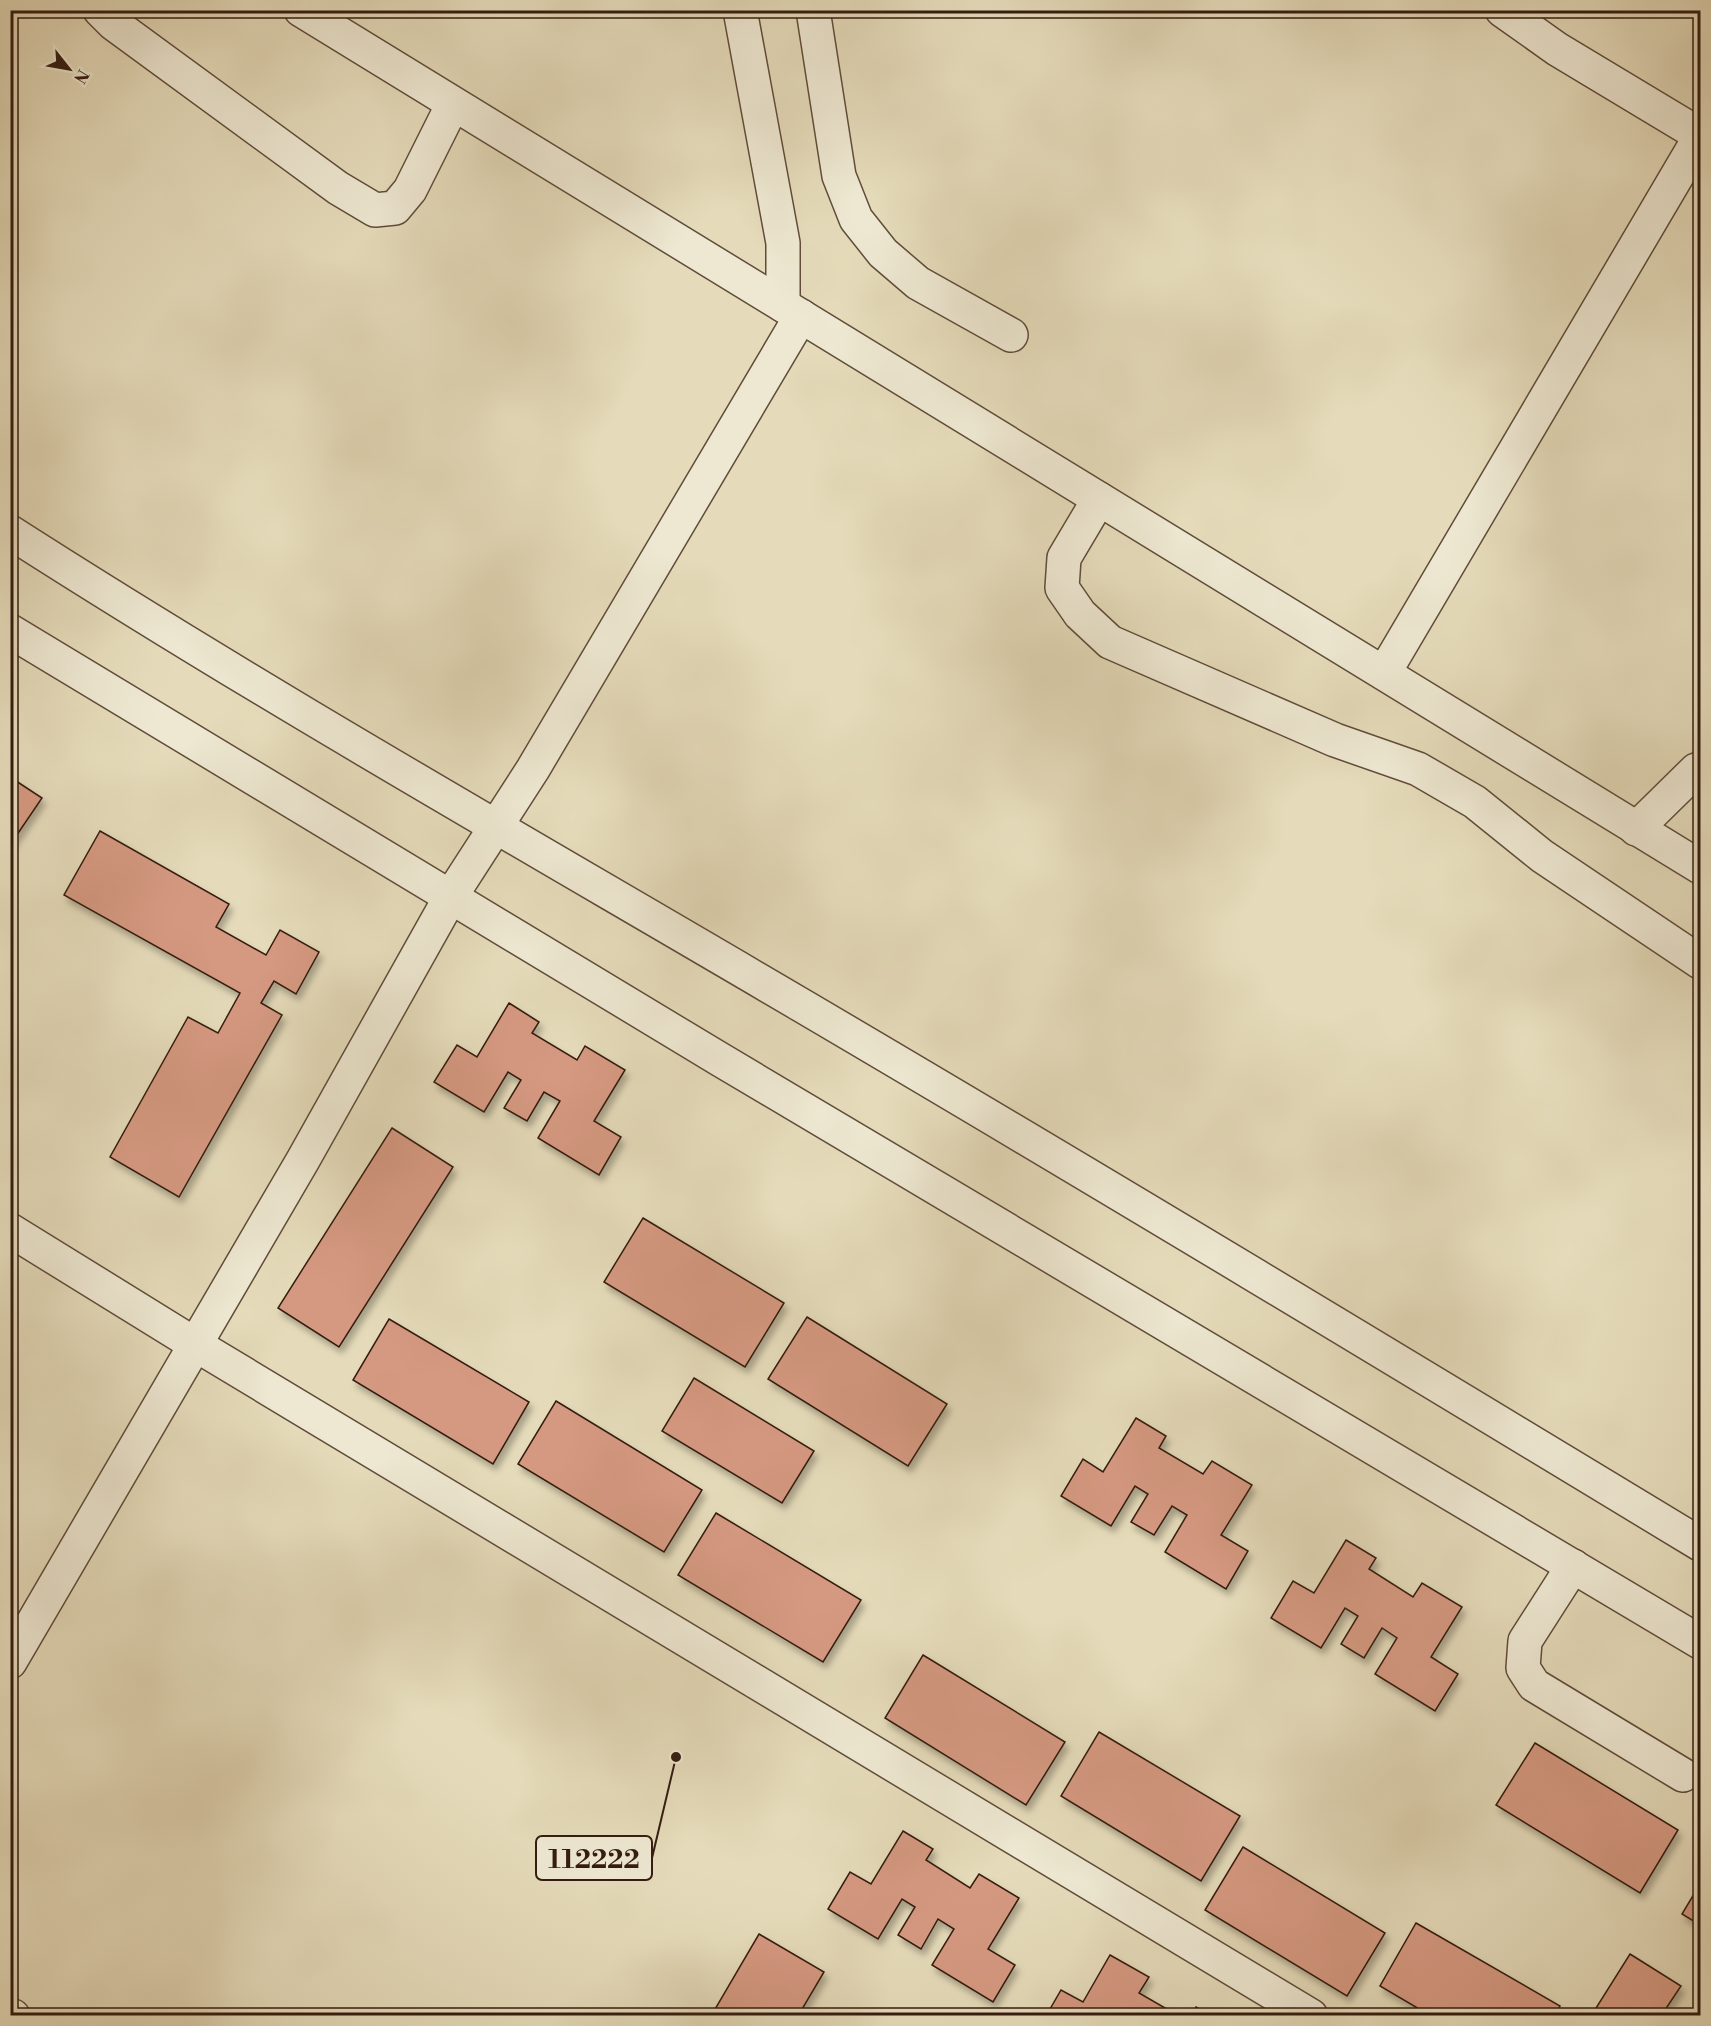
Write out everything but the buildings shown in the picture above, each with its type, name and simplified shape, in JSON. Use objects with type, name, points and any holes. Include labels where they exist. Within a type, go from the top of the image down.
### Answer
[{"type":"street","points":[[100,10],[114,24],[338,188],[375,210],[395,208],[411,190],[453,104]]},
{"type":"street","points":[[301,10],[1701,867]]},
{"type":"street","points":[[10,1662],[303,1160],[452,896],[533,769],[792,311],[783,243],[740,10]]},
{"type":"street","points":[[813,10],[839,176],[856,219],[883,253],[918,283],[1011,336]]},
{"type":"street","points":[[1384,673],[1701,136],[1557,49],[1502,10]]},
{"type":"street","points":[[1099,499],[1064,558],[1062,588],[1080,614],[1110,642],[1335,740],[1418,769],[1475,802],[1542,856],[1701,962]]},
{"type":"street","points":[[10,532],[131,609],[855,1037],[1701,1544]]},
{"type":"street","points":[[10,631],[721,1060],[1701,1642]]},
{"type":"street","points":[[1636,829],[1696,770],[1701,769]]},
{"type":"street","points":[[10,1230],[196,1345],[1311,2016]]},
{"type":"street","points":[[1573,1566],[1526,1641],[1523,1668],[1534,1685],[1683,1775]]},
{"type":"place","name":"112222","points":[[676,1757]]}]
